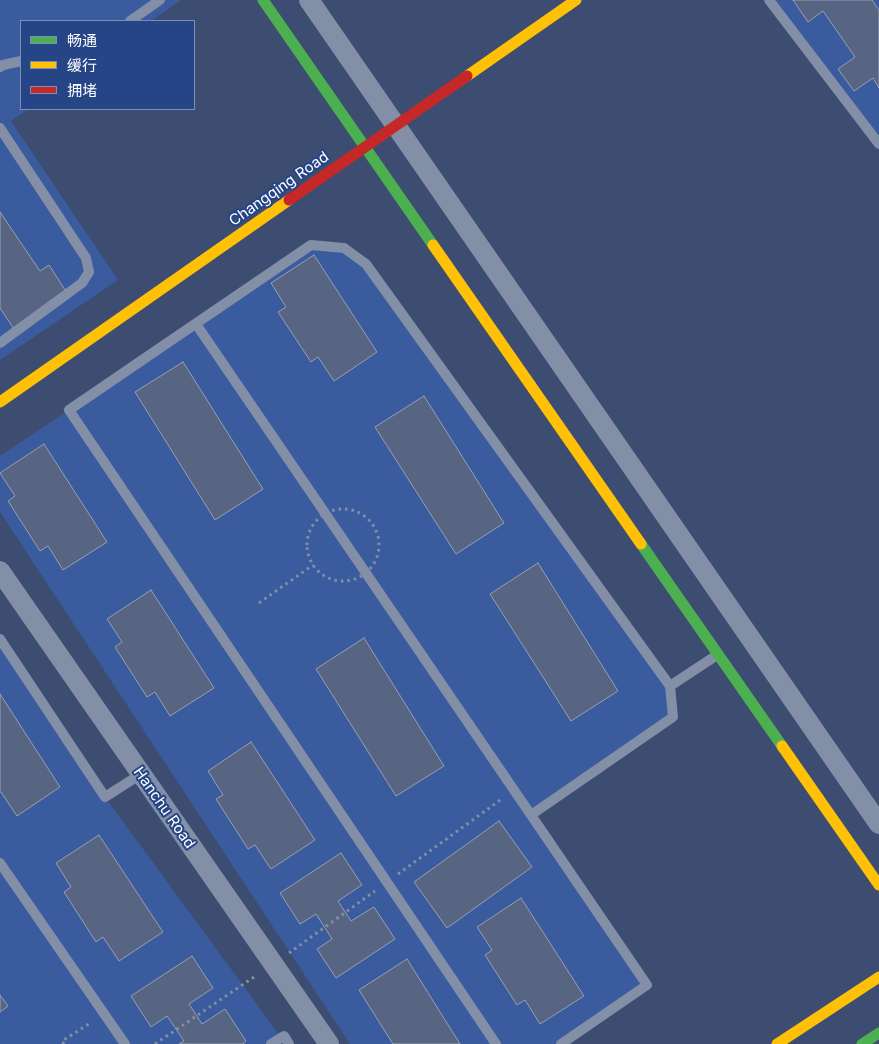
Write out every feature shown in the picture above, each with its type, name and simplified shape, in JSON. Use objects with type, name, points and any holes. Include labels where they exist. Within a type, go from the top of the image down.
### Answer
[{"type":"street","points":[[263,0],[879,885]]},
{"type":"street","points":[[309,0],[879,824]]},
{"type":"street","name":"Changqing Road","points":[[0,402],[576,0]]},
{"type":"street","name":"Hanchu Road","points":[[0,571],[329,1044]]},
{"type":"street","points":[[777,1044],[879,976]]},
{"type":"street","points":[[862,1044],[879,1032]]},
{"type":"lane","points":[[131,20],[160,0]]},
{"type":"lane","points":[[769,0],[879,144]]},
{"type":"lane","points":[[0,67],[20,61]]},
{"type":"lane","points":[[0,128],[86,258],[89,272],[82,283],[0,343]]},
{"type":"lane","points":[[496,1044],[69,410],[311,245],[344,248],[366,264],[670,686],[673,717],[531,816]]},
{"type":"lane","points":[[196,324],[647,985],[561,1044]]},
{"type":"lane","points":[[0,639],[105,797],[141,774]]},
{"type":"lane","points":[[670,686],[718,654]]},
{"type":"lane","points":[[0,863],[125,1044]]},
{"type":"lane","points":[[272,1044],[284,1036],[289,1044]]},
{"type":"path","points":[[259,603],[313,565]]},
{"type":"path","points":[[393,878],[513,790]]},
{"type":"path","points":[[155,1044],[274,965],[378,889]]},
{"type":"path","points":[[64,1044],[62,1041],[104,1014]]},
{"type":"shaded area","points":[[0,0],[181,0],[152,20],[20,20],[20,110],[27,110],[11,121],[118,280],[0,360]]},
{"type":"shaded area","points":[[769,0],[879,0],[879,144]]},
{"type":"shaded area","points":[[311,245],[344,248],[366,264],[670,686],[673,717],[531,816],[647,985],[561,1044],[350,1044],[0,512],[0,456]]},
{"type":"shaded area","points":[[0,639],[105,797],[286,1044],[0,1044]]},
{"type":"building","points":[[793,0],[872,0],[879,10],[879,88],[873,78],[854,91],[838,69],[855,57],[823,11],[808,22]]},
{"type":"building","points":[[0,212],[40,271],[49,265],[67,293],[14,329],[0,308]]},
{"type":"building","points":[[314,255],[377,352],[334,381],[318,357],[311,362],[278,312],[286,307],[271,283]]},
{"type":"building","points":[[183,362],[263,489],[215,520],[135,392]]},
{"type":"building","points":[[424,396],[504,523],[456,554],[375,427]]},
{"type":"building","points":[[44,444],[107,542],[63,570],[48,546],[40,551],[8,501],[15,496],[0,473]]},
{"type":"building","points":[[538,563],[618,691],[571,721],[490,594]]},
{"type":"building","points":[[151,590],[214,688],[170,716],[155,692],[147,697],[115,647],[122,642],[107,619]]},
{"type":"building","points":[[364,638],[444,766],[396,796],[316,669]]},
{"type":"building","points":[[0,694],[60,787],[17,816],[0,792]]},
{"type":"building","points":[[251,742],[315,840],[271,869],[255,845],[248,849],[216,799],[223,795],[208,771]]},
{"type":"building","points":[[499,821],[532,867],[447,928],[414,882]]},
{"type":"building","points":[[99,835],[163,932],[119,961],[103,937],[96,942],[64,892],[71,887],[56,863]]},
{"type":"building","points":[[341,853],[362,885],[338,901],[351,921],[374,907],[395,939],[336,978],[317,949],[332,939],[316,914],[300,924],[280,893]]},
{"type":"building","points":[[521,898],[584,996],[540,1024],[525,1000],[517,1005],[485,955],[492,950],[477,927]]},
{"type":"building","points":[[192,956],[213,988],[189,1004],[202,1024],[225,1009],[246,1041],[243,1044],[179,1044],[184,1041],[167,1016],[151,1027],[131,996]]},
{"type":"building","points":[[407,959],[460,1044],[393,1044],[359,990]]},
{"type":"building","points":[[0,995],[8,1006],[0,1012]]},
{"type":"traffic: fast","points":[[263,0],[433,245]]},
{"type":"traffic: fast","points":[[641,544],[782,746]]},
{"type":"traffic: fast","points":[[862,1044],[879,1033]]},
{"type":"traffic: slow","points":[[467,76],[576,0]]},
{"type":"traffic: slow","points":[[0,402],[289,200]]},
{"type":"traffic: slow","points":[[433,245],[641,544]]},
{"type":"traffic: slow","points":[[782,746],[879,885]]},
{"type":"traffic: slow","points":[[777,1044],[879,977]]},
{"type":"traffic: jam","points":[[289,200],[467,76]]}]
